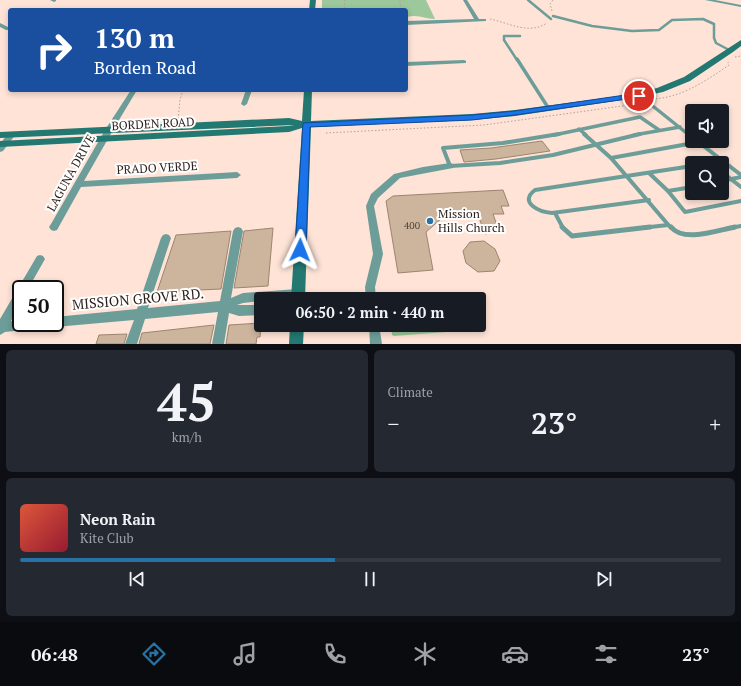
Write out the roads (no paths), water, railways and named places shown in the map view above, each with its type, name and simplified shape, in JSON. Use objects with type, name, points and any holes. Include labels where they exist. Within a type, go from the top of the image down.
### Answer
[{"type":"main road","name":"BORDEN ROAD","points":[[1,143],[12,134],[289,121],[306,124],[472,117],[549,108],[635,96],[660,90],[687,79],[733,54],[741,42]]},
{"type":"main road","points":[[298,292],[308,92]]},
{"type":"main road","name":"BORDEN ROAD","points":[[1,143],[289,129],[306,124]]},
{"type":"main road","points":[[296,344],[297,332]]},
{"type":"street","points":[[465,0],[477,20]]},
{"type":"street","points":[[707,0],[741,6]]},
{"type":"street","points":[[408,23],[484,20]]},
{"type":"street","points":[[0,25],[8,29]]},
{"type":"street","points":[[408,64],[464,62]]},
{"type":"street","name":"LAGUNA DRIVE","points":[[54,227],[109,130],[133,92]]},
{"type":"street","points":[[244,104],[248,92]]},
{"type":"street","points":[[370,292],[370,287],[378,254],[370,206],[374,196],[397,176],[450,166]]},
{"type":"street","name":"PRADO VERDE","points":[[79,184],[237,175]]},
{"type":"street","points":[[218,344],[238,231]]},
{"type":"street","points":[[131,344],[166,238]]},
{"type":"street","points":[[28,280],[40,259]]},
{"type":"street","name":"MISSION GROVE RD.","points":[[64,321],[224,306],[245,298],[254,298]]},
{"type":"street","name":"MISSION GROVE RD.","points":[[224,306],[239,311],[254,310]]},
{"type":"street","points":[[1,329],[12,309]]},
{"type":"street","points":[[1,329],[12,327]]},
{"type":"street","points":[[375,332],[376,344]]},
{"type":"lane","points":[[528,0],[533,2],[546,16],[589,26],[624,31],[659,30],[662,29],[668,21],[672,20],[707,20],[714,24],[714,38],[716,43],[733,54]]},
{"type":"lane","points":[[520,36],[504,36],[504,40],[549,108]]},
{"type":"lane","points":[[654,107],[685,131]]},
{"type":"lane","points":[[659,130],[640,117],[616,120],[539,138],[488,145],[443,148],[450,166],[500,163],[553,155],[633,135],[680,127]]},
{"type":"lane","points":[[579,129],[611,158],[668,225],[674,230],[689,236],[741,226]]},
{"type":"lane","points":[[611,158],[685,144]]},
{"type":"lane","points":[[706,148],[741,176]]},
{"type":"lane","points":[[648,200],[546,213],[535,208],[530,202],[530,194],[535,190],[685,167]]},
{"type":"lane","points":[[649,173],[668,191],[686,212],[741,201]]},
{"type":"lane","points":[[731,179],[741,176]]},
{"type":"lane","points":[[731,179],[741,188]]},
{"type":"lane","points":[[668,191],[685,188]]},
{"type":"lane","points":[[555,213],[564,230],[572,236],[668,225]]},
{"type":"place","name":"Mission Hills Church","points":[[430,221]]}]
